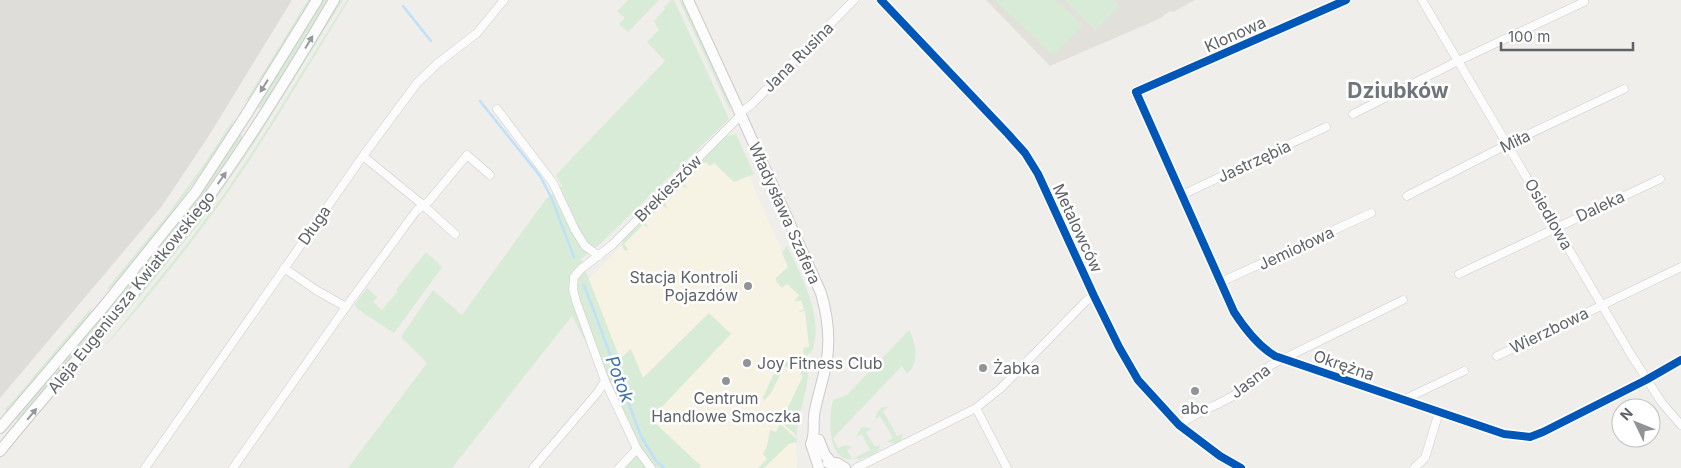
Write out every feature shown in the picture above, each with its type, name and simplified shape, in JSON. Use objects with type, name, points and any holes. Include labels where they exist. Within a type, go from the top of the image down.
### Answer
[{"type":"street","name":"Aleja Eugeniusza Kwiatkowskiego","points":[[0,427],[105,305],[195,193],[317,0]]},
{"type":"street","name":"Aleja Eugeniusza Kwiatkowskiego","points":[[0,451],[118,312],[177,240],[206,201],[258,123],[334,0]]},
{"type":"street","name":"Długa","points":[[145,468],[363,156],[417,84],[438,62],[477,33],[504,0]]},
{"type":"street","name":"Władysława Szafera","points":[[688,0],[812,272],[826,309],[829,338],[828,353],[814,411],[814,438],[811,444],[820,468]]},
{"type":"street","name":"Jana Rusina","points":[[741,114],[854,0]]},
{"type":"street","name":"Metalowców","points":[[881,0],[1025,153],[1038,174],[1119,347],[1138,380],[1179,425],[1199,441],[1241,468]]},
{"type":"street","name":"Klonowa","points":[[1136,92],[1346,0]]},
{"type":"street","name":"Osiedlowa","points":[[1422,0],[1646,380],[1681,425]]},
{"type":"street","points":[[1353,114],[1458,61],[1584,2]]},
{"type":"street","name":"Miła","points":[[1407,196],[1508,144],[1624,89]]},
{"type":"street","name":"Okrężna","points":[[1136,92],[1234,312],[1248,333],[1266,351],[1283,359],[1504,434],[1530,437],[1646,380],[1681,360]]},
{"type":"street","points":[[497,109],[553,183],[575,230],[585,246],[596,258]]},
{"type":"street","name":"Brekieszów","points":[[605,380],[576,301],[573,289],[574,277],[617,240],[741,114]]},
{"type":"street","points":[[246,115],[258,123]]},
{"type":"street","name":"Jastrzębia","points":[[1182,195],[1326,127]]},
{"type":"street","points":[[233,468],[404,226],[467,155],[490,175]]},
{"type":"street","points":[[363,156],[455,234]]},
{"type":"street","name":"Daleka","points":[[1459,274],[1660,179]]},
{"type":"street","name":"Jemiołowa","points":[[1222,282],[1371,213]]},
{"type":"street","name":"Wierzbowa","points":[[1497,356],[1681,267]]},
{"type":"street","points":[[284,268],[316,290],[346,307]]},
{"type":"street","points":[[856,468],[976,408],[1001,388],[1086,301],[1094,296]]},
{"type":"street","name":"Jasna","points":[[1179,425],[1189,418],[1232,397],[1253,382],[1262,371],[1283,359],[1402,300]]},
{"type":"street","points":[[1402,400],[1464,371]]},
{"type":"street","points":[[605,380],[637,449],[652,468]]},
{"type":"street","points":[[533,468],[598,392],[605,380]]},
{"type":"street","points":[[976,408],[1007,468]]},
{"type":"street","points":[[1414,468],[1425,458],[1439,412]]},
{"type":"street","points":[[814,438],[819,440],[825,455],[832,463]]},
{"type":"street","points":[[619,468],[637,449]]},
{"type":"street","points":[[820,468],[832,463],[845,468]]},
{"type":"shaded area","points":[[0,0],[292,0],[210,134],[162,206],[0,398]]},
{"type":"shaded area","points":[[986,0],[1195,0],[1173,12],[1170,11],[1159,19],[1050,66]]},
{"type":"shaded area","points":[[733,140],[806,310],[811,349],[795,431],[797,468],[692,468],[650,420],[731,333],[709,314],[643,378],[630,349],[620,359],[589,279],[706,160]]},
{"type":"green space","points":[[308,0],[311,0],[252,97],[245,102]]},
{"type":"green space","points":[[322,0],[328,0],[262,108],[259,108],[258,105]]},
{"type":"green space","points":[[340,0],[343,0],[255,142],[198,225],[79,368],[88,354],[170,256],[216,195],[264,123]]},
{"type":"green space","points":[[347,0],[349,0],[286,104],[219,205],[191,243],[100,352],[187,244],[222,197],[257,145]]},
{"type":"green space","points":[[628,0],[659,0],[628,32],[619,24],[625,18],[617,11]]},
{"type":"green space","points":[[671,0],[674,0],[729,119],[600,244],[581,259],[620,359],[631,349],[643,378],[709,313],[731,334],[657,412],[658,414],[652,420],[701,466],[699,468],[623,468],[632,457],[631,443],[610,389],[572,316],[452,468],[348,468],[427,363],[401,337],[433,290],[462,315],[546,199],[562,186],[556,175],[665,61],[647,42],[659,30],[654,21]]},
{"type":"green space","points":[[679,0],[682,0],[729,104],[731,113]]},
{"type":"green space","points":[[995,0],[1056,0],[1083,25],[1053,56]]},
{"type":"green space","points":[[1064,0],[1113,0],[1119,6],[1095,30]]},
{"type":"green space","points":[[233,120],[231,129],[175,209],[114,286],[106,290],[165,218],[205,163]]},
{"type":"green space","points":[[736,134],[754,174],[734,182],[714,163],[710,166],[705,162],[684,184],[688,189],[682,186],[665,203],[668,209],[662,205],[645,223],[649,228],[643,225],[624,244],[628,249],[627,251],[624,250],[622,245],[624,237],[723,137]]},
{"type":"green space","points":[[239,135],[242,135],[243,138],[191,212],[135,283],[19,422],[15,418],[166,238],[195,200]]},
{"type":"green space","points":[[787,246],[805,284],[814,313],[815,340],[811,353],[807,357],[804,354],[803,348],[809,347],[805,311],[798,312],[804,309],[801,300],[794,302],[799,295],[787,284],[782,288],[776,281],[776,278],[788,267],[782,253]]},
{"type":"green space","points":[[426,252],[442,267],[394,333],[356,308],[355,304],[367,288],[377,297],[373,302],[382,310]]},
{"type":"green space","points":[[92,307],[90,314],[7,413],[5,409]]},
{"type":"green space","points":[[909,330],[916,352],[911,369],[907,374],[902,366],[833,438],[838,448],[846,445],[852,447],[847,450],[852,459],[840,456],[835,449],[830,428],[833,400],[847,395]]},
{"type":"green space","points":[[784,359],[790,364],[791,368],[784,367],[771,393],[764,401],[763,397],[778,365]]},
{"type":"green space","points":[[807,369],[807,384],[797,428],[797,436],[781,422],[803,376],[800,374],[802,370]]},
{"type":"green space","points":[[888,407],[883,411],[897,436],[903,433],[902,439],[897,443],[888,441],[893,438],[880,416],[876,419],[878,412]]},
{"type":"green space","points":[[780,424],[797,439],[797,442],[789,444],[764,468],[758,468],[767,459],[763,454],[767,446],[770,430],[776,432]]},
{"type":"green space","points":[[861,428],[872,429],[866,432],[875,447],[880,445],[879,449],[872,455],[859,460],[853,458],[870,450],[862,434],[856,437]]},
{"type":"waterway","name":"Potok","points":[[403,6],[431,41]]},
{"type":"waterway","name":"Potok","points":[[480,101],[540,176],[551,197],[574,257]]},
{"type":"waterway","name":"Potok","points":[[584,285],[641,436],[656,461],[664,468]]},
{"type":"cycle path","points":[[881,0],[1025,153],[1038,174],[1119,347],[1138,380],[1179,425],[1220,456],[1241,468]]},
{"type":"cycle path","points":[[1346,0],[1136,92],[1234,312],[1252,337],[1275,356],[1504,434],[1530,437],[1646,380],[1681,360]]},
{"type":"place","name":"Stacja Kontroli Pojazdów","points":[[748,286]]},
{"type":"place","name":"Joy Fitness Club","points":[[747,363]]},
{"type":"place","name":"Żabka","points":[[983,368]]},
{"type":"place","name":"Centrum Handlowe Smoczka","points":[[726,381]]},
{"type":"place","name":"abc","points":[[1195,391]]},
{"type":"district","name":"Dziubków","points":[[1398,90]]}]
